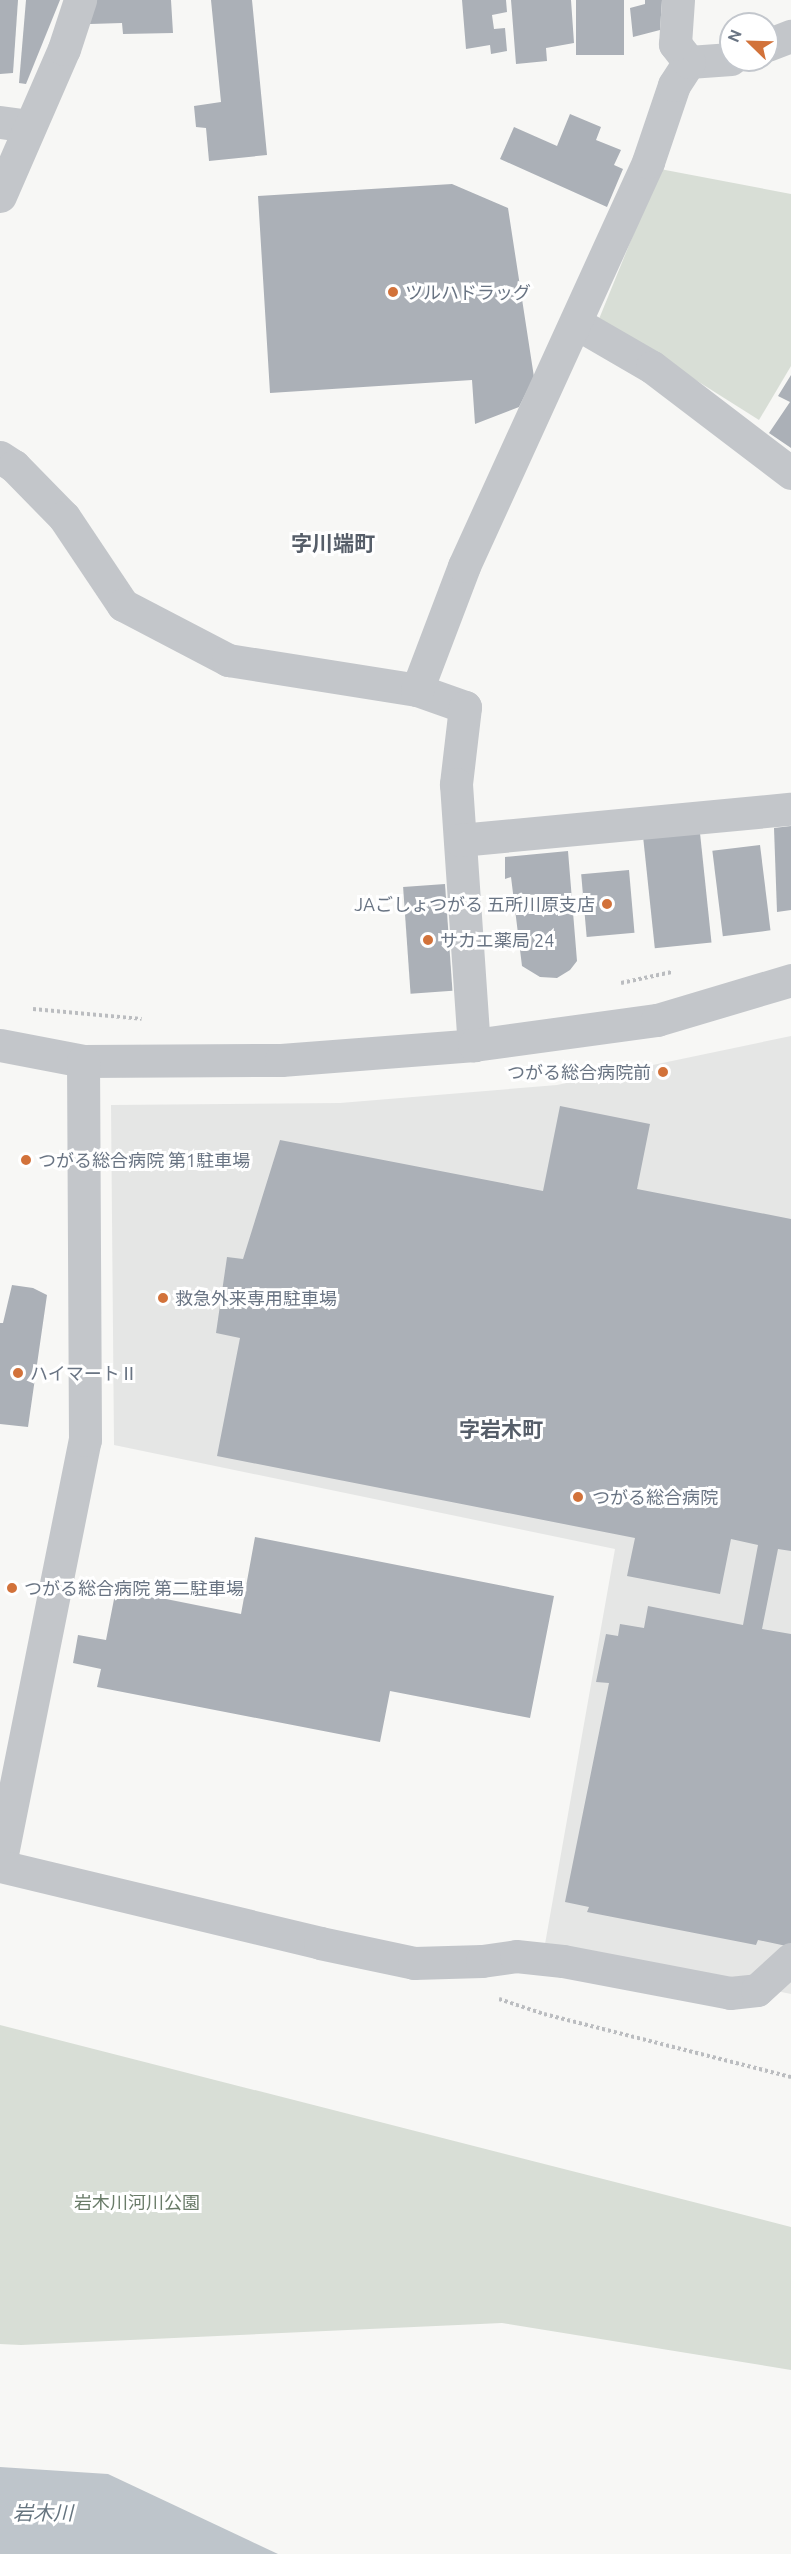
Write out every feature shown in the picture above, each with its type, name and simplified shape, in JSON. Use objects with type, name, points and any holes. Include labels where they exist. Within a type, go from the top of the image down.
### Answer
[{"type":"street","points":[[0,196],[15,124],[64,49],[80,0]]},
{"type":"street","points":[[678,0],[675,44],[689,62]]},
{"type":"street","points":[[689,62],[719,60]]},
{"type":"street","points":[[417,690],[464,566],[648,162],[674,85],[689,62]]},
{"type":"street","points":[[576,323],[652,367],[791,473]]},
{"type":"street","points":[[0,457],[14,466],[64,517],[123,605],[228,660],[417,690],[465,707],[456,784],[474,1045]]},
{"type":"street","points":[[460,840],[791,809]]},
{"type":"street","points":[[0,1045],[82,1061],[281,1060],[474,1045],[657,1020],[791,980]]},
{"type":"street","points":[[82,1061],[85,1440],[0,1865],[320,1943],[414,1963],[482,1961],[516,1956],[563,1961],[730,1993],[757,1990],[791,1959]]},
{"type":"path","points":[[610,985],[679,971]]},
{"type":"path","points":[[28,1008],[151,1019]]},
{"type":"path","points":[[489,1996],[544,2014],[791,2077]]},
{"type":"shaded area","name":"つがる総合病院","points":[[791,1036],[791,1994],[545,1944],[615,1549],[114,1445],[111,1105],[340,1103],[557,1085]]},
{"type":"green space","points":[[660,169],[791,194],[791,366],[759,420],[599,319]]},
{"type":"green space","name":"岩木川河川公園","points":[[0,2025],[791,2227],[791,2370],[502,2323],[21,2345],[0,2344]]},
{"type":"water","name":"岩木川","points":[[0,2467],[108,2474],[278,2554],[0,2554]]},
{"type":"building","points":[[0,0],[18,0],[13,73],[0,74]]},
{"type":"building","points":[[26,0],[60,0],[26,84],[19,83]]},
{"type":"building","points":[[91,0],[171,0],[173,33],[123,34],[122,23],[90,24]]},
{"type":"building","points":[[211,0],[252,0],[267,155],[209,161],[206,128],[196,127],[194,106],[221,102]]},
{"type":"building","points":[[462,0],[506,0],[507,12],[492,15],[494,29],[505,28],[507,51],[491,54],[490,45],[466,49]]},
{"type":"building","points":[[511,0],[571,0],[574,43],[546,48],[547,61],[516,64]]},
{"type":"building","points":[[576,0],[624,0],[624,55],[576,55]]},
{"type":"building","points":[[645,0],[662,0],[660,30],[633,37],[630,8],[645,4]]},
{"type":"building","points":[[570,114],[601,127],[596,140],[621,150],[614,165],[623,169],[607,207],[500,159],[514,127],[557,146]]},
{"type":"building","name":"ツルハドラッグ","points":[[452,184],[508,208],[534,377],[519,407],[475,424],[472,380],[270,393],[258,196]]},
{"type":"building","points":[[791,375],[791,448],[769,433],[790,402],[778,396]]},
{"type":"building","points":[[791,826],[791,910],[777,912],[774,828]]},
{"type":"building","points":[[700,833],[711,942],[655,948],[643,839]]},
{"type":"building","points":[[760,845],[770,930],[723,936],[712,851]]},
{"type":"building","points":[[568,851],[577,961],[570,970],[557,978],[540,977],[522,966],[511,877],[505,879],[505,857]]},
{"type":"building","name":"JAごしょつがる 五所川原支店","points":[[629,870],[634,933],[587,937],[581,874]]},
{"type":"building","name":"サカエ薬局 24","points":[[445,884],[452,991],[411,994],[403,887]]},
{"type":"building","name":"つがる総合病院","points":[[560,1106],[650,1124],[637,1189],[791,1219],[791,1551],[778,1549],[762,1629],[791,1634],[791,1947],[758,1940],[756,1945],[587,1912],[589,1907],[565,1902],[609,1683],[596,1682],[606,1634],[618,1636],[620,1624],[644,1628],[648,1606],[743,1625],[758,1545],[731,1539],[720,1594],[627,1576],[635,1538],[217,1456],[240,1338],[216,1333],[227,1257],[243,1259],[280,1140],[543,1191]]},
{"type":"building","name":"ハイマートⅡ","points":[[12,1285],[33,1288],[47,1295],[28,1427],[0,1424],[0,1323],[3,1323]]},
{"type":"building","points":[[255,1537],[554,1596],[530,1718],[390,1691],[380,1742],[97,1687],[101,1669],[73,1663],[78,1635],[106,1640],[116,1589],[241,1614]]},
{"type":"place","name":"ツルハドラッグ","points":[[393,292]]},
{"type":"place","name":"JAごしょつがる 五所川原支店","points":[[607,904]]},
{"type":"place","name":"サカエ薬局 24","points":[[428,940]]},
{"type":"place","name":"つがる総合病院前","points":[[663,1072]]},
{"type":"place","name":"つがる総合病院 第1駐車場","points":[[26,1160]]},
{"type":"place","name":"救急外来専用駐車場","points":[[163,1298]]},
{"type":"place","name":"ハイマートⅡ","points":[[18,1373]]},
{"type":"place","name":"つがる総合病院","points":[[578,1497]]},
{"type":"place","name":"つがる総合病院 第二駐車場","points":[[12,1588]]},
{"type":"district","name":"字川端町","points":[[333,543]]},
{"type":"district","name":"字岩木町","points":[[501,1429]]}]
